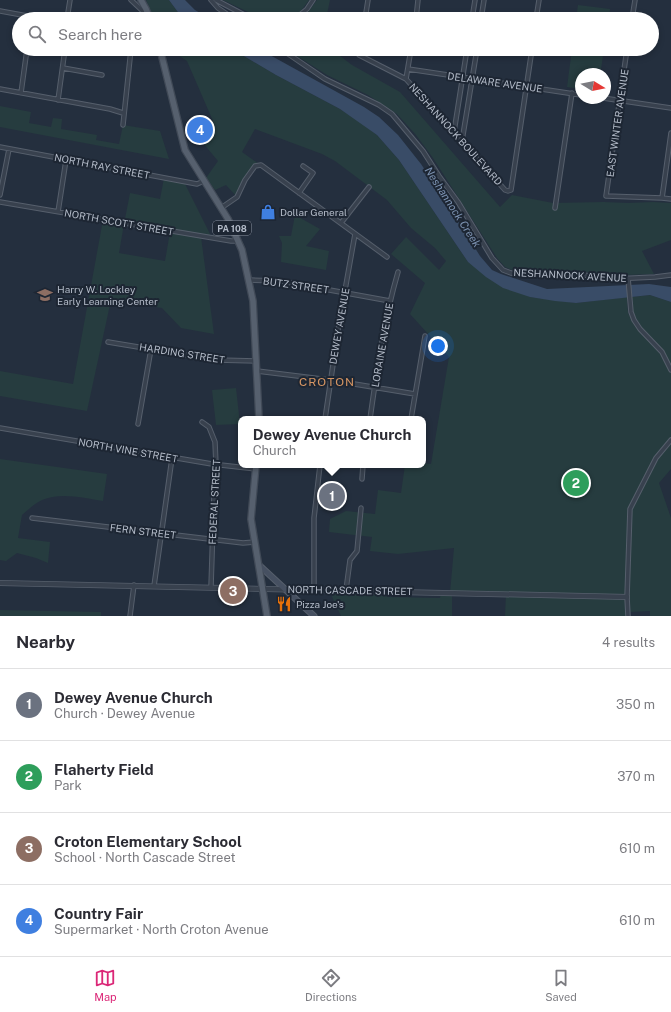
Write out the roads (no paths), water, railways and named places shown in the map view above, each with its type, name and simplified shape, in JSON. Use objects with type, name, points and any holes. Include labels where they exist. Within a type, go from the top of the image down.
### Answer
[{"type":"main road","points":[[141,0],[146,12]]},
{"type":"main road","name":"PA 108","points":[[162,56],[183,143],[188,156],[222,208],[238,241],[249,280],[254,307],[259,416]]},
{"type":"main road","points":[[256,468],[251,519],[268,616]]},
{"type":"main road","points":[[259,565],[314,616]]},
{"type":"street","points":[[68,12],[70,0]]},
{"type":"street","points":[[131,0],[143,12]]},
{"type":"street","points":[[211,0],[224,12]]},
{"type":"street","points":[[216,0],[239,12]]},
{"type":"street","points":[[303,12],[313,0]]},
{"type":"street","points":[[366,12],[368,0]]},
{"type":"street","points":[[417,12],[418,0]]},
{"type":"street","points":[[473,12],[475,0]]},
{"type":"street","points":[[482,12],[484,0]]},
{"type":"street","points":[[537,12],[539,0]]},
{"type":"street","points":[[633,12],[635,0]]},
{"type":"street","points":[[0,11],[12,14]]},
{"type":"street","points":[[21,93],[26,56]]},
{"type":"street","points":[[58,100],[64,56]]},
{"type":"street","points":[[123,124],[130,56]]},
{"type":"street","name":"NESHANNOCK AVENUE","points":[[291,56],[321,77],[379,105],[398,120],[423,151],[458,202],[492,258],[503,270],[520,274],[576,274],[628,280],[671,275]]},
{"type":"street","name":"NESHANNOCK BOULEVARD","points":[[361,56],[406,80],[506,190],[509,191],[511,190],[526,87]]},
{"type":"street","points":[[406,80],[410,56]]},
{"type":"street","points":[[454,132],[466,56]]},
{"type":"street","points":[[462,141],[476,56]]},
{"type":"street","points":[[526,87],[531,56]]},
{"type":"street","name":"EAST WINTER AVENUE","points":[[626,56],[606,196],[662,198]]},
{"type":"street","points":[[63,68],[102,75]]},
{"type":"street","name":"DELAWARE AVENUE","points":[[408,69],[575,94]]},
{"type":"street","points":[[0,89],[110,109],[123,113]]},
{"type":"street","points":[[555,208],[572,93]]},
{"type":"street","points":[[611,99],[671,108]]},
{"type":"street","points":[[671,133],[662,198],[671,199]]},
{"type":"street","name":"NORTH RAY STREET","points":[[0,147],[197,184],[204,181]]},
{"type":"street","points":[[0,195],[9,148]]},
{"type":"street","points":[[58,212],[66,160]]},
{"type":"street","points":[[222,208],[237,196],[255,166],[261,165],[387,257]]},
{"type":"street","points":[[299,193],[313,174],[303,166]]},
{"type":"street","points":[[341,223],[369,187]]},
{"type":"street","name":"NORTH SCOTT STREET","points":[[0,202],[231,242],[238,241]]},
{"type":"street","name":"DEWEY AVENUE","points":[[325,416],[330,380],[356,234]]},
{"type":"street","name":"LORAINE AVENUE","points":[[370,416],[379,356],[390,301],[398,272]]},
{"type":"street","name":"BUTZ STREET","points":[[249,280],[280,281],[390,301]]},
{"type":"street","points":[[628,280],[631,312],[636,324],[662,352],[671,370]]},
{"type":"street","points":[[411,416],[425,336]]},
{"type":"street","name":"HARDING STREET","points":[[108,342],[217,360],[256,362]]},
{"type":"street","points":[[138,424],[151,349]]},
{"type":"street","points":[[257,371],[330,380],[415,394]]},
{"type":"street","name":"FEDERAL STREET","points":[[202,422],[209,427],[214,437],[216,465],[211,587]]},
{"type":"street","name":"NORTH VINE STREET","points":[[0,428],[172,458],[216,465],[238,466]]},
{"type":"street","points":[[628,616],[627,597],[630,509],[656,458],[671,440]]},
{"type":"street","points":[[154,586],[172,458]]},
{"type":"street","points":[[314,589],[314,518],[320,468]]},
{"type":"street","points":[[362,479],[363,468]]},
{"type":"street","points":[[346,590],[350,560],[357,551],[361,508]]},
{"type":"street","name":"FERN STREET","points":[[32,518],[212,540],[243,543],[255,542]]},
{"type":"street","name":"NORTH CASCADE STREET","points":[[0,582],[627,597]]},
{"type":"street","points":[[130,616],[134,586]]},
{"type":"water","points":[[169,0],[185,0],[198,12],[178,12]]},
{"type":"water","points":[[244,56],[272,56],[364,107],[379,117],[398,135],[421,164],[480,256],[492,270],[547,289],[649,284],[671,287],[671,302],[650,295],[576,303],[530,297],[503,288],[486,277],[468,262],[399,160],[377,135],[340,109]]},
{"type":"place","name":"Country Fair","points":[[200,130]]},
{"type":"place","name":"Dollar General","points":[[268,212]]},
{"type":"place","name":"Harry W. Lockley Early Learning Center","points":[[45,295]]},
{"type":"place","name":"Flaherty Field","points":[[576,483]]},
{"type":"place","name":"Dewey Avenue Church","points":[[332,496]]},
{"type":"place","name":"Croton Elementary School","points":[[233,591]]},
{"type":"place","name":"Pizza Joe's","points":[[284,604]]},
{"type":"district","name":"CROTON","points":[[327,382]]},
{"type":"water label","name":"Neshannock Creek","points":[[453,207]]}]
